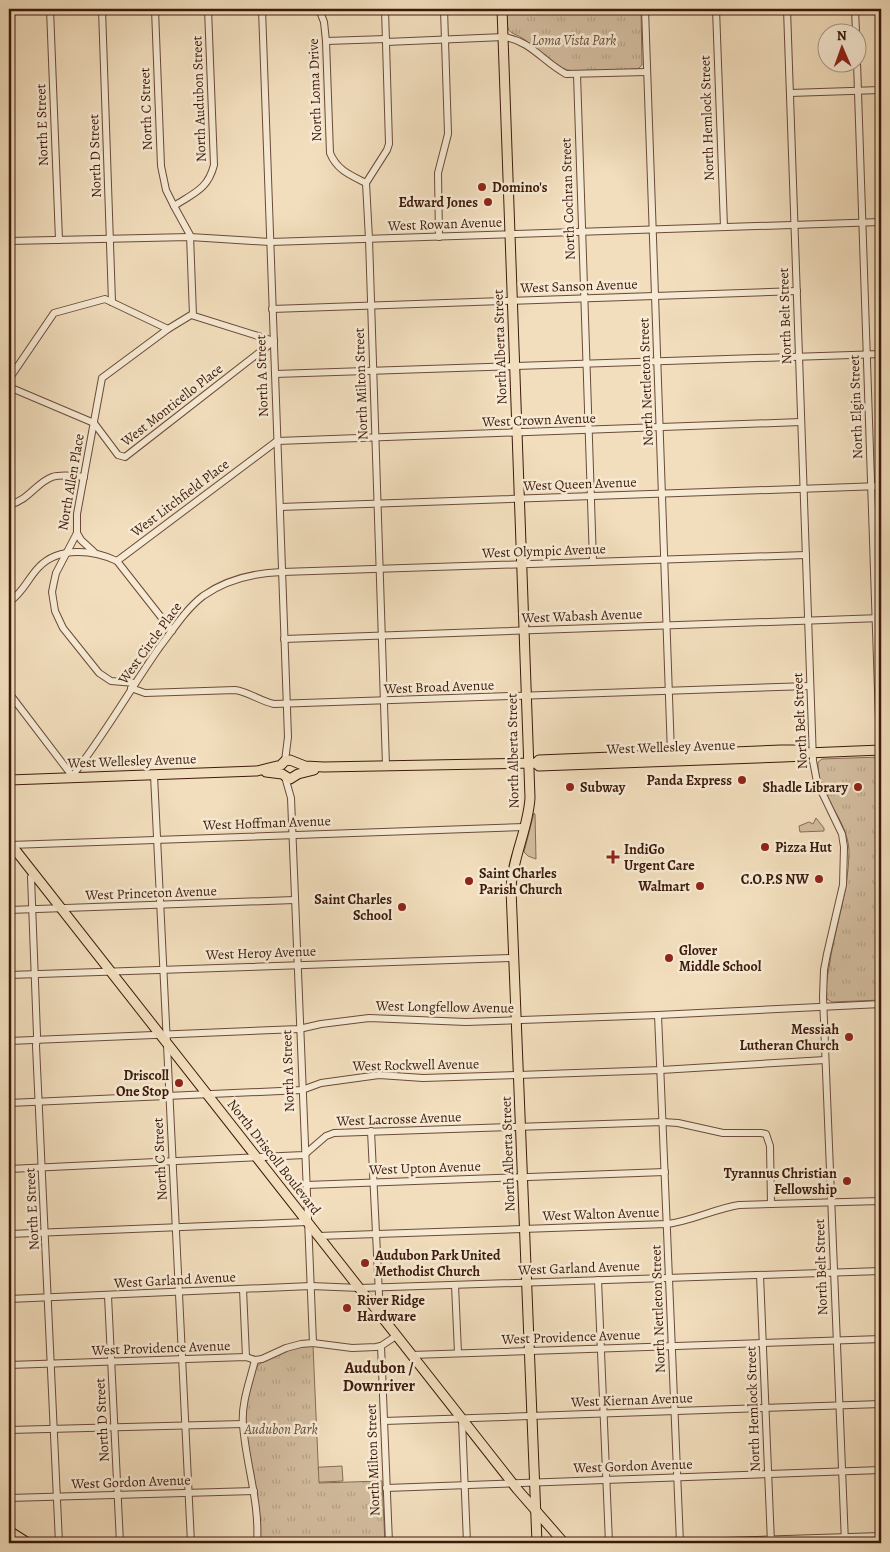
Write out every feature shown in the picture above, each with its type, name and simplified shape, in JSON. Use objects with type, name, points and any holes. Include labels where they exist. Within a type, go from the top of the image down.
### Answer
[{"type":"main road","name":"North Alberta Street","points":[[502,9],[526,696],[532,763],[526,827],[511,878],[537,1541]]},
{"type":"main road","name":"West Wellesley Avenue","points":[[9,780],[324,767],[532,763],[539,760],[658,754],[881,750]]},
{"type":"main road","name":"West Wellesley Avenue","points":[[532,763],[538,766],[804,756],[810,752]]},
{"type":"main road","points":[[620,756],[637,762],[658,754]]},
{"type":"main road","name":"North Driscoll Boulevard","points":[[10,844],[514,1486],[564,1543]]},
{"type":"main road","name":"North Driscoll Boulevard","points":[[514,1486],[530,1510],[537,1541]]},
{"type":"main road","name":"North Alberta Street","points":[[535,1486],[542,1510],[552,1530]]},
{"type":"main road","points":[[9,1531],[28,1543]]},
{"type":"street","name":"North E Street","points":[[50,9],[59,240]]},
{"type":"street","name":"North D Street","points":[[102,9],[112,302]]},
{"type":"street","name":"North C Street","points":[[155,9],[161,166],[166,190],[174,206]]},
{"type":"street","name":"North Audubon Street","points":[[174,206],[204,186],[211,177],[214,165],[208,9]]},
{"type":"street","name":"North A Street","points":[[262,9],[290,798],[313,1343]]},
{"type":"street","name":"North Loma Drive","points":[[319,9],[323,16],[326,41],[330,153],[342,172],[366,183]]},
{"type":"street","points":[[366,183],[388,150],[389,144],[385,9]]},
{"type":"street","points":[[439,237],[438,173],[448,134],[444,9]]},
{"type":"street","name":"North Nettleton Street","points":[[645,9],[671,754]]},
{"type":"street","name":"North Hemlock Street","points":[[716,9],[724,227]]},
{"type":"street","name":"North Belt Street","points":[[787,9],[806,554],[810,752],[817,782],[842,834],[844,847],[843,885],[824,970],[823,1005],[845,1540]]},
{"type":"street","points":[[855,9],[856,22]]},
{"type":"street","points":[[326,41],[504,37],[516,39],[526,44],[555,68],[566,74],[647,72]]},
{"type":"street","name":"North Elgin Street","points":[[857,72],[871,486],[878,618],[881,750]]},
{"type":"street","name":"North Cochran Street","points":[[577,74],[593,562]]},
{"type":"street","points":[[790,93],[881,90]]},
{"type":"street","name":"North Milton Street","points":[[366,183],[386,766]]},
{"type":"street","points":[[174,206],[190,237],[192,315],[274,341]]},
{"type":"street","name":"West Rowan Avenue","points":[[9,241],[190,237],[270,242],[881,222]]},
{"type":"street","name":"West Sanson Avenue","points":[[272,308],[797,291]]},
{"type":"street","points":[[9,380],[52,314],[104,299],[168,329]]},
{"type":"street","name":"North Allen Place","points":[[133,686],[104,677],[63,628],[55,611],[52,592],[56,574],[77,533],[77,514],[103,376],[168,329],[192,315]]},
{"type":"street","name":"West Monticello Place","points":[[94,423],[118,455],[125,457],[274,341]]},
{"type":"street","points":[[275,374],[881,354]]},
{"type":"street","points":[[9,424],[11,410],[9,387],[94,423]]},
{"type":"street","name":"West Crown Avenue","points":[[277,441],[801,422]]},
{"type":"street","name":"West Litchfield Place","points":[[117,562],[277,441]]},
{"type":"street","points":[[9,505],[28,496],[51,478],[65,475],[84,477]]},
{"type":"street","name":"West Queen Avenue","points":[[280,507],[881,486]]},
{"type":"street","points":[[77,533],[81,540],[95,553],[117,562],[172,631]]},
{"type":"street","points":[[9,602],[25,588],[39,567],[47,560],[66,554],[95,553]]},
{"type":"street","name":"West Olympic Avenue","points":[[282,572],[806,554]]},
{"type":"street","name":"West Circle Place","points":[[74,777],[76,771],[133,686],[193,604],[219,586],[248,576],[282,572]]},
{"type":"street","name":"West Wabash Avenue","points":[[284,639],[878,618]]},
{"type":"street","name":"West Broad Avenue","points":[[133,686],[145,693],[235,690],[248,693],[267,703],[287,704],[810,686]]},
{"type":"street","points":[[9,693],[74,777]]},
{"type":"street","name":"North C Street","points":[[154,774],[163,969],[164,1038],[173,1162],[191,1543]]},
{"type":"street","name":"West Hoffman Avenue","points":[[10,844],[526,827]]},
{"type":"street","name":"North E Street","points":[[34,874],[31,877],[39,1102],[59,1543]]},
{"type":"street","name":"West Princeton Avenue","points":[[9,910],[294,900]]},
{"type":"street","name":"West Heroy Avenue","points":[[9,975],[513,958]]},
{"type":"street","name":"West Longfellow Avenue","points":[[9,1041],[164,1038],[299,1029],[320,1024],[369,1018],[450,1022],[658,1015],[823,1005],[881,1004]]},
{"type":"street","name":"North Nettleton Street","points":[[658,1015],[680,1543]]},
{"type":"street","name":"West Rockwell Avenue","points":[[9,1103],[302,1090],[330,1081],[379,1075],[423,1078],[518,1075],[661,1070],[825,1060]]},
{"type":"street","name":"West Lacrosse Avenue","points":[[304,1156],[326,1136],[334,1133],[678,1123],[710,1132],[731,1134],[761,1133],[767,1136],[770,1146],[771,1204]]},
{"type":"street","points":[[372,1131],[380,1315]]},
{"type":"street","points":[[9,1169],[304,1156]]},
{"type":"street","name":"West Upton Avenue","points":[[306,1185],[665,1172]]},
{"type":"street","name":"West Walton Avenue","points":[[318,1236],[667,1224],[681,1222],[725,1207],[881,1201]]},
{"type":"street","points":[[9,1234],[307,1222]]},
{"type":"street","name":"West Garland Avenue","points":[[9,1300],[311,1286],[378,1288],[881,1271]]},
{"type":"street","name":"North Hemlock Street","points":[[760,1275],[771,1541]]},
{"type":"street","points":[[598,1280],[609,1543]]},
{"type":"street","points":[[455,1285],[458,1353]]},
{"type":"street","points":[[243,1289],[246,1357]]},
{"type":"street","name":"North D Street","points":[[108,1296],[120,1543]]},
{"type":"street","points":[[257,1543],[257,1512],[242,1424],[243,1405],[254,1360],[262,1359],[293,1345],[313,1343],[352,1348],[381,1346],[396,1336]]},
{"type":"street","name":"West Providence Avenue","points":[[411,1355],[881,1339]]},
{"type":"street","name":"North Milton Street","points":[[381,1346],[389,1543]]},
{"type":"street","name":"West Providence Avenue","points":[[9,1365],[246,1357],[254,1360]]},
{"type":"street","name":"West Kiernan Avenue","points":[[384,1421],[881,1404]]},
{"type":"street","points":[[462,1419],[467,1543]]},
{"type":"street","points":[[9,1430],[242,1424]]},
{"type":"street","name":"West Gordon Avenue","points":[[386,1488],[464,1484],[535,1486],[606,1480],[881,1470]]},
{"type":"street","name":"West Gordon Avenue","points":[[9,1498],[254,1491]]},
{"type":"street","points":[[662,1543],[845,1540],[881,1536]]},
{"type":"green space","name":"Loma Vista Park","points":[[506,9],[641,9],[642,65],[638,69],[589,71],[570,70],[559,67],[522,38],[510,32],[507,25]]},
{"type":"green space","points":[[881,757],[881,1000],[832,1002],[827,999],[826,984],[847,881],[849,851],[843,828],[822,785],[818,762],[822,759]]},
{"type":"green space","points":[[535,814],[536,859],[524,852]]},
{"type":"green space","points":[[816,818],[824,828],[824,831],[800,832],[799,826],[809,822],[813,824]]},
{"type":"green space","name":"Audubon Park","points":[[301,1346],[313,1346],[319,1483],[382,1481],[385,1543],[259,1543],[246,1443],[245,1406],[255,1369],[259,1364],[276,1354]]},
{"type":"green space","points":[[342,1466],[343,1481],[304,1483],[303,1468]]},
{"type":"place","name":"Domino's","points":[[482,187]]},
{"type":"place","name":"Edward Jones","points":[[488,202]]},
{"type":"place","name":"Panda Express","points":[[742,780]]},
{"type":"place","name":"Subway","points":[[570,787]]},
{"type":"place","name":"Shadle Library","points":[[858,787]]},
{"type":"place","name":"Pizza Hut","points":[[765,847]]},
{"type":"place","name":"IndiGo Urgent Care","points":[[613,857]]},
{"type":"place","name":"C.O.P.S NW","points":[[819,879]]},
{"type":"place","name":"Saint Charles Parish Church","points":[[469,881]]},
{"type":"place","name":"Walmart","points":[[700,886]]},
{"type":"place","name":"Saint Charles School","points":[[402,907]]},
{"type":"place","name":"Glover Middle School","points":[[669,958]]},
{"type":"place","name":"Messiah Lutheran Church","points":[[849,1037]]},
{"type":"place","name":"Driscoll One Stop","points":[[179,1083]]},
{"type":"place","name":"Tyrannus Christian Fellowship","points":[[847,1181]]},
{"type":"place","name":"Audubon Park United Methodist Church","points":[[365,1263]]},
{"type":"place","name":"River Ridge Hardware","points":[[347,1308]]},
{"type":"district","name":"Audubon / Downriver","points":[[379,1377]]}]
